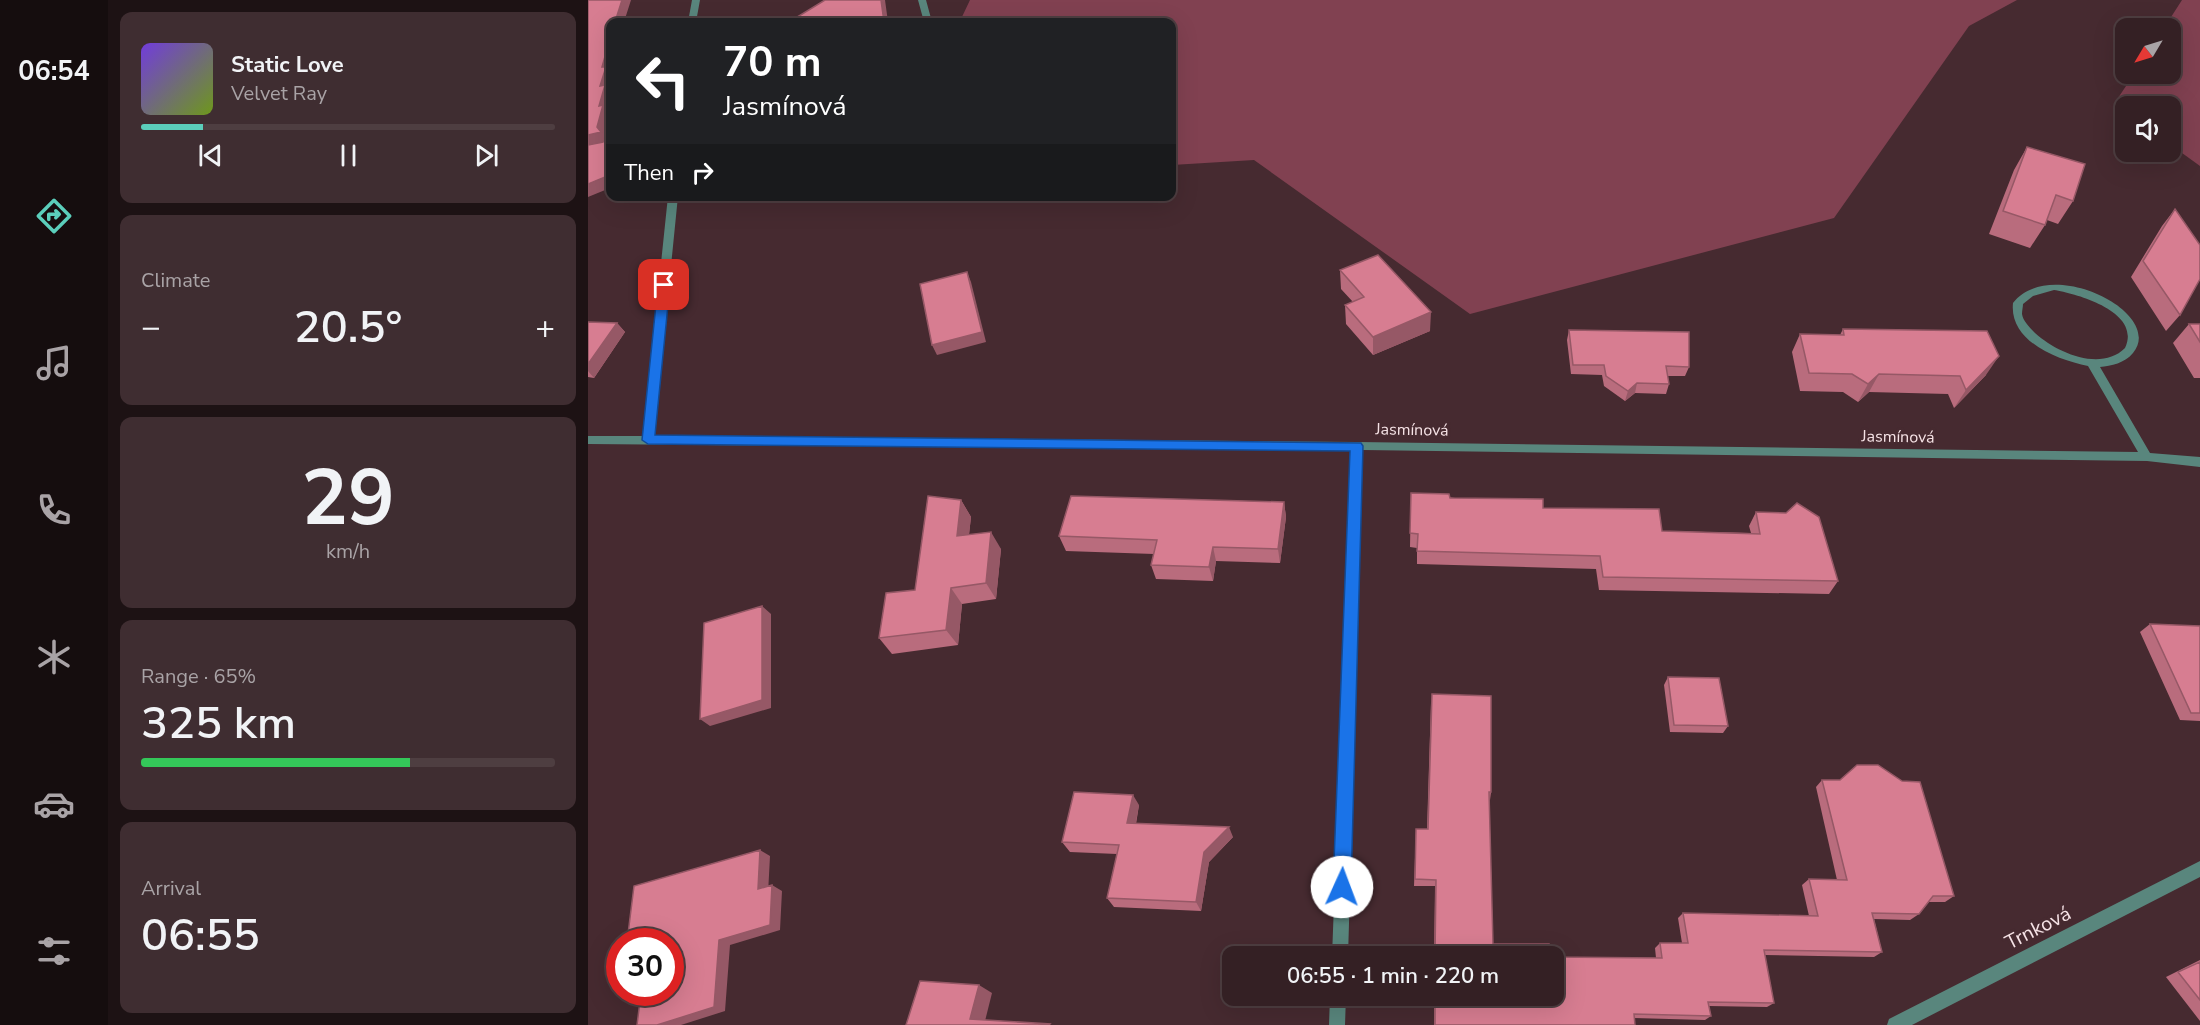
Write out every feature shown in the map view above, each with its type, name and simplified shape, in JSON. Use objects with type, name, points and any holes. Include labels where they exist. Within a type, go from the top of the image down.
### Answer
[{"type":"street","points":[[693,18],[696,0]]},
{"type":"street","points":[[922,0],[927,18]]},
{"type":"street","points":[[648,440],[672,201]]},
{"type":"street","points":[[2054,287],[2072,289],[2090,294],[2121,314],[2130,326],[2134,338],[2132,349],[2124,358],[2110,363],[2092,363],[2072,360],[2052,352],[2035,341],[2023,328],[2017,315],[2018,304],[2025,295],[2038,289],[2054,287]]},
{"type":"street","points":[[2092,363],[2147,457]]},
{"type":"street","name":"Jasmínová","points":[[588,440],[1357,446],[2147,457],[2200,462]]},
{"type":"street","points":[[1340,946],[1357,446]]},
{"type":"street","name":"Trnková","points":[[1895,1025],[2200,868]]},
{"type":"street","points":[[1337,1025],[1338,1006]]},
{"type":"shaded area","points":[[970,0],[2017,0],[1969,26],[1834,218],[1470,314],[1254,160],[1176,165],[1176,18],[961,18]]},
{"type":"shaded area","points":[[2182,0],[2200,0],[2200,166],[2181,152],[2181,96],[2119,96],[2127,84],[2181,84],[2181,18],[2170,18]]},
{"type":"building","points":[[588,0],[622,0],[616,18],[606,18],[606,53],[602,67],[606,67],[600,86],[605,85],[599,106],[603,105],[597,127],[601,132],[588,135]]},
{"type":"building","points":[[825,0],[881,0],[883,18],[796,18]]},
{"type":"building","points":[[605,137],[606,177],[588,184],[588,145],[603,142]]},
{"type":"building","points":[[2027,147],[2085,164],[2073,201],[2056,195],[2045,225],[2003,211]]},
{"type":"building","points":[[2175,209],[2200,245],[2200,279],[2180,315],[2143,261]]},
{"type":"building","points":[[1378,255],[1431,312],[1373,337],[1345,305],[1364,297],[1340,270]]},
{"type":"building","points":[[967,272],[982,332],[932,345],[920,284]]},
{"type":"building","points":[[588,322],[617,323],[588,364]]},
{"type":"building","points":[[2189,324],[2200,324],[2200,342]]},
{"type":"building","points":[[1843,329],[1987,331],[1999,356],[1966,390],[1960,376],[1879,374],[1868,384],[1852,374],[1809,373],[1800,334],[1844,335]]},
{"type":"building","points":[[1569,330],[1689,332],[1689,367],[1666,366],[1669,384],[1637,383],[1628,391],[1606,376],[1604,365],[1573,365]]},
{"type":"building","points":[[1411,493],[1449,494],[1450,498],[1543,499],[1543,508],[1659,509],[1662,531],[1760,534],[1756,512],[1786,513],[1797,503],[1819,517],[1838,581],[1603,577],[1600,556],[1417,551],[1418,534],[1410,533]]},
{"type":"building","points":[[928,496],[961,500],[957,536],[991,532],[986,583],[951,588],[946,630],[879,638],[886,593],[915,590]]},
{"type":"building","points":[[1071,496],[1284,502],[1278,549],[1213,547],[1209,567],[1151,565],[1157,540],[1059,536]]},
{"type":"building","points":[[762,606],[762,700],[700,719],[704,623]]},
{"type":"building","points":[[2150,624],[2200,626],[2200,713],[2191,713]]},
{"type":"building","points":[[1668,677],[1719,678],[1728,726],[1674,725]]},
{"type":"building","points":[[1432,694],[1491,696],[1491,792],[1489,792],[1493,944],[1549,944],[1549,946],[1435,946],[1436,880],[1415,879],[1416,829],[1428,829]]},
{"type":"building","points":[[1857,765],[1878,765],[1902,781],[1920,782],[1954,896],[1933,896],[1919,914],[1872,913],[1882,952],[1764,950],[1774,1003],[1708,1002],[1711,1016],[1634,1014],[1635,1025],[1435,1025],[1435,1006],[1564,1006],[1564,957],[1662,958],[1660,943],[1688,943],[1683,913],[1818,916],[1809,879],[1847,880],[1822,780],[1840,780]]},
{"type":"building","points":[[1074,792],[1133,795],[1127,823],[1229,827],[1204,852],[1196,902],[1107,898],[1119,845],[1062,842]]},
{"type":"building","points":[[760,850],[758,889],[772,885],[770,925],[719,940],[714,1007],[657,1025],[637,1025],[639,1006],[684,1006],[684,928],[629,928],[634,886]]},
{"type":"building","points":[[2200,962],[2200,1000],[2178,972]]},
{"type":"building","points":[[920,981],[979,985],[970,1019],[1050,1024],[906,1025]]},
{"type":"route","points":[[664,285],[648,440],[1357,446],[1342,887]]}]
